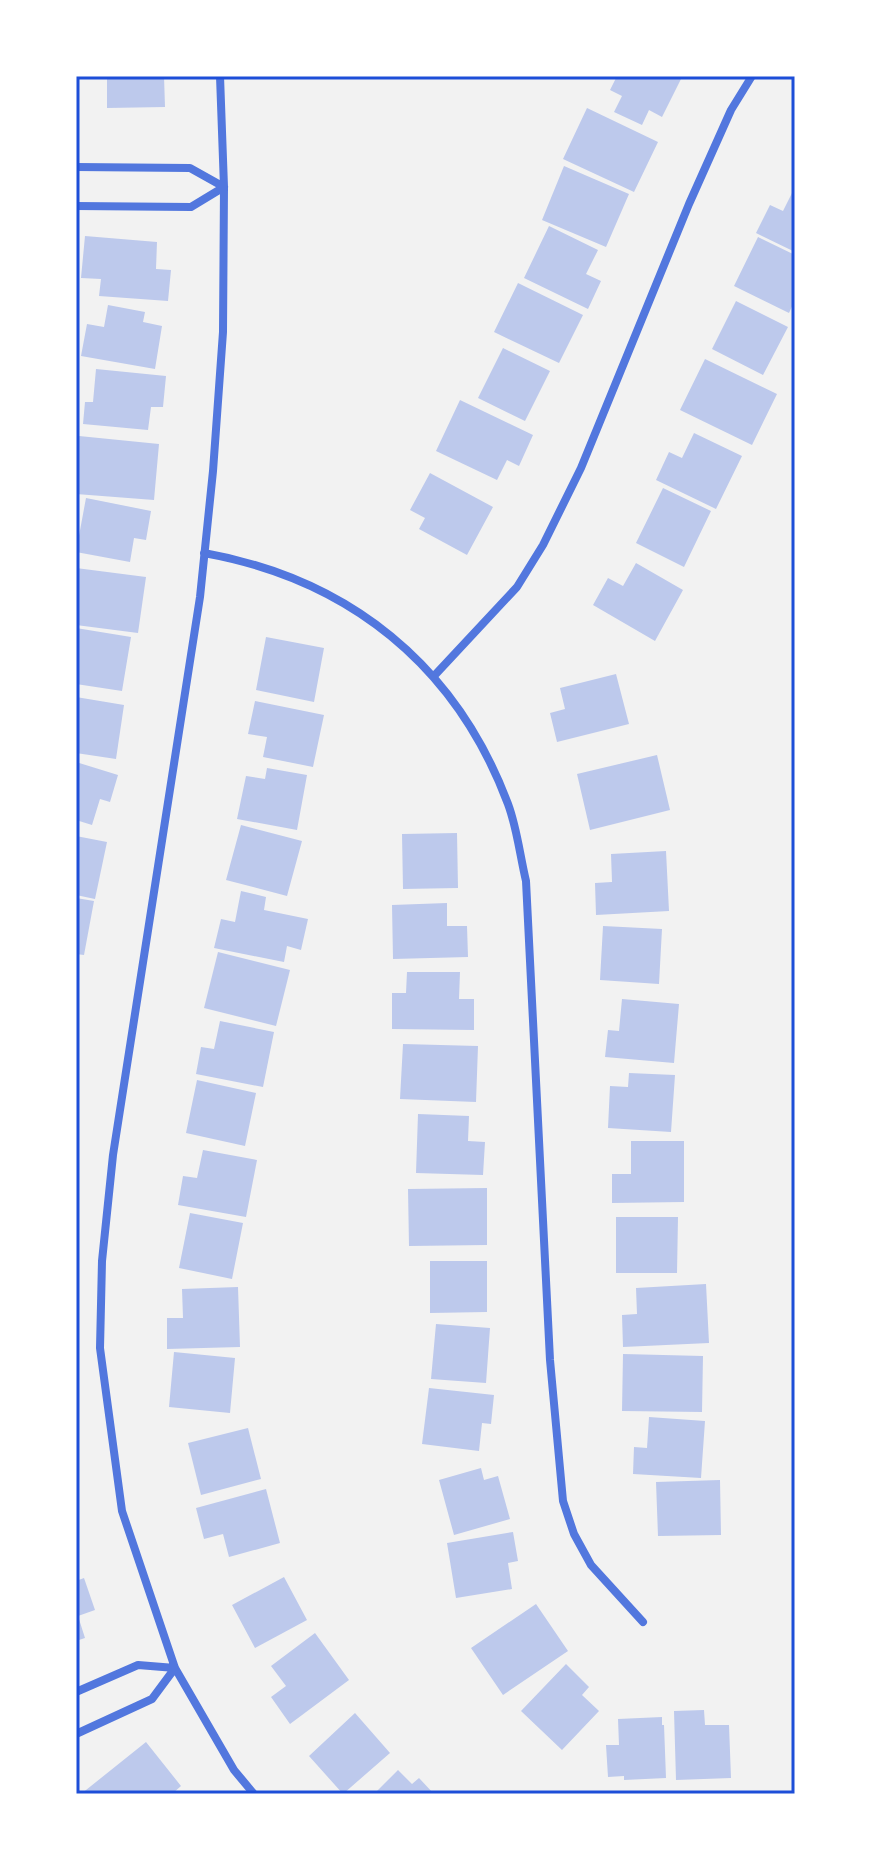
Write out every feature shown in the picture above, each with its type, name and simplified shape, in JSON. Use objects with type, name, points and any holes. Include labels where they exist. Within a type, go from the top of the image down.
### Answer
[{"type":"street","points":[[220,76],[224,187],[223,332],[204,553],[164,840],[113,1155],[102,1261],[100,1348],[122,1511],[175,1668],[234,1770],[254,1794]]},
{"type":"street","points":[[434,676],[517,587],[543,545],[581,468],[689,204],[731,110],[752,76]]},
{"type":"street","points":[[76,167],[190,168],[224,187]]},
{"type":"street","points":[[76,206],[191,207],[224,187]]},
{"type":"street","points":[[204,553],[242,559],[341,599],[393,637],[434,676],[477,736],[509,806],[526,881],[550,1360],[563,1501],[574,1534],[591,1565],[643,1622]]},
{"type":"street","points":[[76,1692],[138,1665],[175,1668]]},
{"type":"street","points":[[76,1734],[152,1699],[175,1668]]},
{"type":"building","points":[[107,76],[164,76],[165,107],[107,108]]},
{"type":"building","points":[[617,76],[682,77],[662,117],[649,110],[642,125],[614,112],[622,96],[610,90]]},
{"type":"building","points":[[587,108],[658,142],[634,192],[563,159]]},
{"type":"building","points":[[564,166],[629,194],[606,247],[542,220]]},
{"type":"building","points":[[795,187],[795,252],[756,233],[770,205],[783,211]]},
{"type":"building","points":[[549,226],[598,250],[586,274],[601,281],[588,309],[524,278]]},
{"type":"building","points":[[85,236],[157,242],[156,269],[171,270],[168,301],[99,296],[101,279],[81,278]]},
{"type":"building","points":[[758,237],[795,255],[795,300],[789,313],[734,286]]},
{"type":"building","points":[[518,283],[583,315],[559,363],[494,332]]},
{"type":"building","points":[[736,301],[788,327],[763,375],[712,349]]},
{"type":"building","points":[[108,305],[145,312],[143,322],[162,326],[155,369],[81,356],[87,324],[104,327]]},
{"type":"building","points":[[503,348],[550,371],[525,421],[478,398]]},
{"type":"building","points":[[705,359],[777,394],[752,445],[680,410]]},
{"type":"building","points":[[96,369],[166,376],[163,407],[151,407],[148,430],[83,424],[85,402],[93,402]]},
{"type":"building","points":[[460,400],[533,435],[519,466],[507,460],[497,480],[436,451]]},
{"type":"building","points":[[694,433],[742,456],[716,509],[656,480],[669,452],[682,458]]},
{"type":"building","points":[[79,436],[159,444],[154,500],[76,494]]},
{"type":"building","points":[[430,473],[493,507],[467,555],[419,529],[425,518],[410,510]]},
{"type":"building","points":[[663,488],[711,511],[684,567],[636,543]]},
{"type":"building","points":[[86,498],[151,511],[146,540],[134,538],[130,562],[76,552]]},
{"type":"building","points":[[636,563],[683,590],[655,641],[593,605],[608,578],[623,586]]},
{"type":"building","points":[[76,568],[146,577],[138,633],[76,625]]},
{"type":"building","points":[[76,628],[131,637],[122,691],[76,684]]},
{"type":"building","points":[[266,637],[324,648],[314,702],[256,690]]},
{"type":"building","points":[[616,674],[629,724],[557,742],[550,713],[565,709],[560,688]]},
{"type":"building","points":[[76,697],[124,705],[116,759],[76,753]]},
{"type":"building","points":[[255,701],[324,715],[313,767],[263,757],[267,737],[248,734]]},
{"type":"building","points":[[657,755],[670,810],[590,830],[577,774]]},
{"type":"building","points":[[76,762],[118,775],[110,802],[100,799],[92,825],[76,820]]},
{"type":"building","points":[[267,768],[307,775],[297,830],[237,819],[246,776],[265,779]]},
{"type":"building","points":[[241,825],[302,841],[287,896],[226,880]]},
{"type":"building","points":[[457,833],[458,888],[403,889],[402,834]]},
{"type":"building","points":[[76,836],[107,842],[95,899],[76,895]]},
{"type":"building","points":[[666,851],[669,911],[596,915],[595,883],[612,882],[611,854]]},
{"type":"building","points":[[241,891],[266,897],[264,910],[308,919],[301,950],[287,946],[284,962],[214,948],[221,919],[235,922]]},
{"type":"building","points":[[76,898],[94,901],[84,955],[76,954]]},
{"type":"building","points":[[447,903],[447,926],[467,926],[468,957],[393,959],[392,905]]},
{"type":"building","points":[[603,926],[662,929],[659,984],[600,980]]},
{"type":"building","points":[[218,952],[290,970],[276,1026],[204,1008]]},
{"type":"building","points":[[407,972],[460,972],[459,999],[474,999],[474,1030],[392,1029],[392,993],[406,993]]},
{"type":"building","points":[[622,999],[679,1004],[674,1063],[605,1057],[608,1030],[619,1031]]},
{"type":"building","points":[[220,1021],[274,1032],[263,1087],[196,1074],[201,1047],[214,1049]]},
{"type":"building","points":[[403,1044],[478,1046],[476,1102],[400,1099]]},
{"type":"building","points":[[629,1073],[675,1075],[671,1132],[608,1128],[610,1086],[628,1087]]},
{"type":"building","points":[[197,1080],[256,1093],[245,1146],[186,1133]]},
{"type":"building","points":[[418,1114],[469,1116],[468,1141],[485,1142],[483,1175],[416,1173]]},
{"type":"building","points":[[631,1141],[684,1141],[684,1202],[612,1203],[612,1174],[631,1174]]},
{"type":"building","points":[[203,1150],[257,1160],[246,1217],[178,1205],[183,1176],[197,1178]]},
{"type":"building","points":[[487,1188],[487,1245],[409,1246],[408,1189]]},
{"type":"building","points":[[190,1213],[243,1223],[232,1279],[179,1268]]},
{"type":"building","points":[[616,1217],[678,1217],[677,1273],[616,1273]]},
{"type":"building","points":[[430,1261],[487,1261],[487,1312],[430,1313]]},
{"type":"building","points":[[706,1284],[709,1343],[623,1347],[622,1315],[637,1314],[636,1288]]},
{"type":"building","points":[[238,1287],[240,1347],[167,1349],[167,1318],[183,1318],[182,1289]]},
{"type":"building","points":[[436,1324],[490,1328],[486,1383],[431,1379]]},
{"type":"building","points":[[174,1352],[235,1358],[230,1413],[169,1407]]},
{"type":"building","points":[[623,1354],[703,1356],[702,1412],[622,1411]]},
{"type":"building","points":[[429,1388],[494,1395],[491,1424],[482,1423],[479,1451],[422,1444]]},
{"type":"building","points":[[649,1417],[705,1421],[701,1478],[633,1474],[634,1447],[647,1448]]},
{"type":"building","points":[[248,1428],[261,1479],[201,1495],[188,1443]]},
{"type":"building","points":[[481,1468],[484,1480],[498,1476],[510,1519],[454,1535],[439,1480]]},
{"type":"building","points":[[720,1480],[721,1535],[658,1536],[656,1482]]},
{"type":"building","points":[[266,1489],[280,1543],[229,1557],[223,1534],[204,1539],[196,1508]]},
{"type":"building","points":[[513,1532],[518,1561],[508,1563],[512,1589],[456,1598],[447,1543]]},
{"type":"building","points":[[284,1577],[307,1620],[255,1648],[232,1605]]},
{"type":"building","points":[[84,1578],[95,1610],[78,1616],[85,1638],[76,1641],[76,1581]]},
{"type":"building","points":[[536,1604],[568,1651],[503,1695],[471,1648]]},
{"type":"building","points":[[315,1633],[349,1680],[290,1724],[271,1697],[286,1686],[271,1666]]},
{"type":"building","points":[[566,1664],[589,1687],[582,1695],[599,1711],[562,1750],[521,1711]]},
{"type":"building","points":[[704,1710],[705,1725],[729,1725],[731,1778],[676,1780],[674,1711]]},
{"type":"building","points":[[355,1713],[390,1753],[343,1794],[309,1756]]},
{"type":"building","points":[[662,1717],[666,1778],[624,1780],[624,1776],[608,1777],[606,1745],[619,1745],[618,1719]]},
{"type":"building","points":[[146,1742],[181,1786],[172,1794],[81,1794]]},
{"type":"building","points":[[398,1770],[412,1784],[419,1778],[434,1794],[374,1794]]}]
